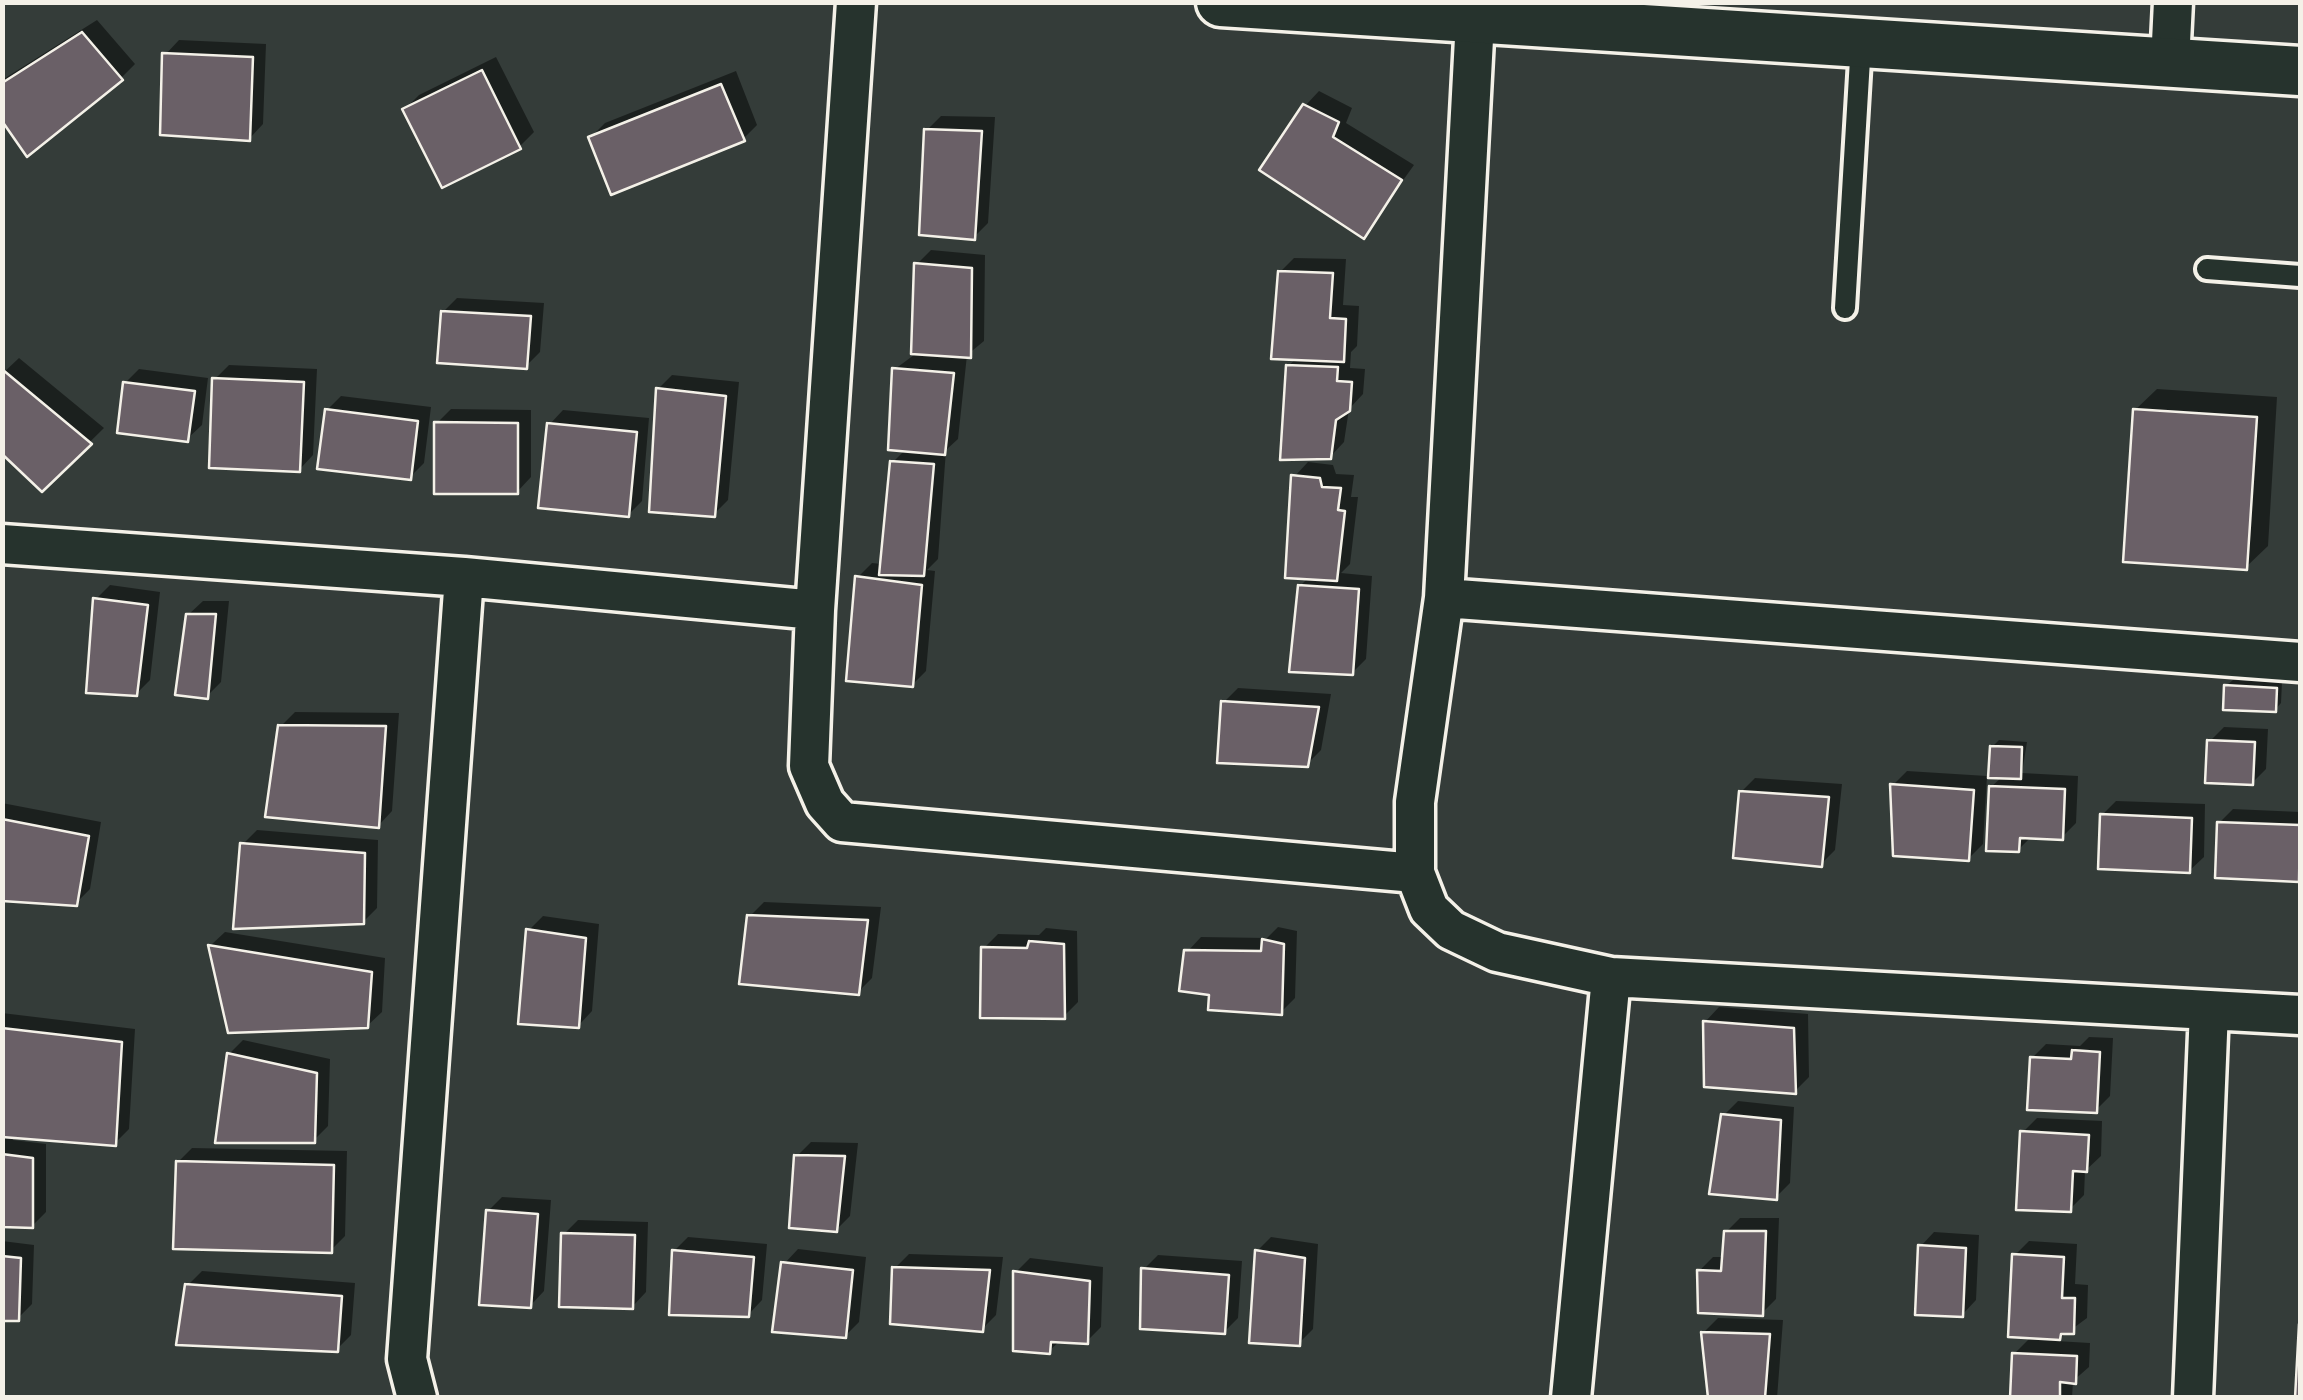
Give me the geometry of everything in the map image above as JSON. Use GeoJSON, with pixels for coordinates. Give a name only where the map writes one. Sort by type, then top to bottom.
{"type":"FeatureCollection","features":[{"type":"Feature","properties":{"kind":"street"},"geometry":{"type":"LineString","coordinates":[[856,2],[815,610],[809,766],[825,803],[842,822],[1415,873]]}},
{"type":"Feature","properties":{"kind":"street"},"geometry":{"type":"LineString","coordinates":[[1221,2],[2300,71]]}},
{"type":"Feature","properties":{"kind":"street"},"geometry":{"type":"LineString","coordinates":[[2170,62],[2173,2]]}},
{"type":"Feature","properties":{"kind":"street"},"geometry":{"type":"LineString","coordinates":[[1475,20],[1444,598],[1415,802],[1415,873],[1429,909],[1450,930],[1496,952],[1610,978],[2300,1014]]}},
{"type":"Feature","properties":{"kind":"street"},"geometry":{"type":"LineString","coordinates":[[2,544],[464,577],[815,610]]}},
{"type":"Feature","properties":{"kind":"street"},"geometry":{"type":"LineString","coordinates":[[417,1398],[407,1359],[464,577]]}},
{"type":"Feature","properties":{"kind":"street"},"geometry":{"type":"LineString","coordinates":[[1444,598],[2300,662]]}},
{"type":"Feature","properties":{"kind":"street"},"geometry":{"type":"LineString","coordinates":[[1571,1398],[1610,978]]}},
{"type":"Feature","properties":{"kind":"street"},"geometry":{"type":"LineString","coordinates":[[2192,1398],[2210,1010]]}},
{"type":"Feature","properties":{"kind":"lane"},"geometry":{"type":"LineString","coordinates":[[1845,308],[1861,43]]}},
{"type":"Feature","properties":{"kind":"lane"},"geometry":{"type":"LineString","coordinates":[[2206,269],[2300,276]]}},
{"type":"Feature","properties":{"kind":"building"},"geometry":{"type":"Polygon","coordinates":[[[82,32],[123,80],[27,157],[2,121],[2,83],[82,32]]]}},
{"type":"Feature","properties":{"kind":"building"},"geometry":{"type":"Polygon","coordinates":[[[162,53],[253,57],[250,141],[160,135],[162,53]]]}},
{"type":"Feature","properties":{"kind":"building"},"geometry":{"type":"Polygon","coordinates":[[[482,70],[521,149],[442,188],[402,109],[482,70]]]}},
{"type":"Feature","properties":{"kind":"building"},"geometry":{"type":"Polygon","coordinates":[[[721,84],[745,141],[611,195],[588,137],[721,84]]]}},
{"type":"Feature","properties":{"kind":"building"},"geometry":{"type":"Polygon","coordinates":[[[1303,104],[1339,122],[1333,137],[1402,180],[1364,239],[1259,170],[1303,104]]]}},
{"type":"Feature","properties":{"kind":"building"},"geometry":{"type":"Polygon","coordinates":[[[924,129],[982,131],[975,240],[919,235],[924,129]]]}},
{"type":"Feature","properties":{"kind":"building"},"geometry":{"type":"Polygon","coordinates":[[[914,263],[972,268],[971,358],[911,354],[914,263]]]}},
{"type":"Feature","properties":{"kind":"building"},"geometry":{"type":"Polygon","coordinates":[[[1278,271],[1333,273],[1330,318],[1346,319],[1344,362],[1271,359],[1278,271]]]}},
{"type":"Feature","properties":{"kind":"building"},"geometry":{"type":"Polygon","coordinates":[[[441,311],[531,316],[527,369],[437,363],[441,311]]]}},
{"type":"Feature","properties":{"kind":"building"},"geometry":{"type":"Polygon","coordinates":[[[1286,365],[1338,367],[1337,381],[1352,382],[1350,411],[1336,420],[1331,459],[1280,460],[1286,365]]]}},
{"type":"Feature","properties":{"kind":"building"},"geometry":{"type":"Polygon","coordinates":[[[892,368],[954,373],[945,455],[888,450],[892,368]]]}},
{"type":"Feature","properties":{"kind":"building"},"geometry":{"type":"Polygon","coordinates":[[[3,370],[92,444],[42,492],[2,454],[3,370]]]}},
{"type":"Feature","properties":{"kind":"building"},"geometry":{"type":"Polygon","coordinates":[[[212,378],[304,382],[300,472],[209,468],[212,378]]]}},
{"type":"Feature","properties":{"kind":"building"},"geometry":{"type":"Polygon","coordinates":[[[123,382],[195,391],[188,442],[117,433],[123,382]]]}},
{"type":"Feature","properties":{"kind":"building"},"geometry":{"type":"Polygon","coordinates":[[[656,388],[726,396],[715,517],[649,512],[656,388]]]}},
{"type":"Feature","properties":{"kind":"building"},"geometry":{"type":"Polygon","coordinates":[[[325,409],[418,421],[411,480],[317,469],[325,409]]]}},
{"type":"Feature","properties":{"kind":"building"},"geometry":{"type":"Polygon","coordinates":[[[2133,409],[2257,417],[2247,570],[2123,562],[2133,409]]]}},
{"type":"Feature","properties":{"kind":"building"},"geometry":{"type":"Polygon","coordinates":[[[434,422],[518,423],[518,494],[434,494],[434,422]]]}},
{"type":"Feature","properties":{"kind":"building"},"geometry":{"type":"Polygon","coordinates":[[[547,423],[637,432],[629,517],[538,508],[547,423]]]}},
{"type":"Feature","properties":{"kind":"building"},"geometry":{"type":"Polygon","coordinates":[[[890,461],[934,464],[924,576],[879,575],[890,461]]]}},
{"type":"Feature","properties":{"kind":"building"},"geometry":{"type":"Polygon","coordinates":[[[1291,475],[1320,478],[1322,487],[1341,488],[1338,510],[1345,511],[1337,581],[1285,578],[1291,475]]]}},
{"type":"Feature","properties":{"kind":"building"},"geometry":{"type":"Polygon","coordinates":[[[855,576],[922,585],[913,687],[846,681],[855,576]]]}},
{"type":"Feature","properties":{"kind":"building"},"geometry":{"type":"Polygon","coordinates":[[[1298,585],[1359,589],[1353,675],[1289,672],[1298,585]]]}},
{"type":"Feature","properties":{"kind":"building"},"geometry":{"type":"Polygon","coordinates":[[[93,598],[148,605],[137,696],[86,693],[93,598]]]}},
{"type":"Feature","properties":{"kind":"building"},"geometry":{"type":"Polygon","coordinates":[[[186,614],[216,614],[208,699],[175,695],[186,614]]]}},
{"type":"Feature","properties":{"kind":"building"},"geometry":{"type":"Polygon","coordinates":[[[2224,685],[2277,688],[2276,712],[2223,710],[2224,685]]]}},
{"type":"Feature","properties":{"kind":"building"},"geometry":{"type":"Polygon","coordinates":[[[1221,701],[1319,707],[1308,767],[1217,763],[1221,701]]]}},
{"type":"Feature","properties":{"kind":"building"},"geometry":{"type":"Polygon","coordinates":[[[278,725],[386,726],[379,828],[265,817],[278,725]]]}},
{"type":"Feature","properties":{"kind":"building"},"geometry":{"type":"Polygon","coordinates":[[[2207,740],[2255,742],[2253,785],[2205,783],[2207,740]]]}},
{"type":"Feature","properties":{"kind":"building"},"geometry":{"type":"Polygon","coordinates":[[[1990,746],[2022,747],[2021,779],[1988,778],[1990,746]]]}},
{"type":"Feature","properties":{"kind":"building"},"geometry":{"type":"Polygon","coordinates":[[[1890,784],[1974,790],[1969,861],[1893,856],[1890,784]]]}},
{"type":"Feature","properties":{"kind":"building"},"geometry":{"type":"Polygon","coordinates":[[[1989,786],[2065,789],[2063,840],[2020,838],[2019,852],[1986,851],[1989,786]]]}},
{"type":"Feature","properties":{"kind":"building"},"geometry":{"type":"Polygon","coordinates":[[[1739,791],[1829,797],[1822,867],[1733,858],[1739,791]]]}},
{"type":"Feature","properties":{"kind":"building"},"geometry":{"type":"Polygon","coordinates":[[[2100,814],[2192,818],[2190,873],[2098,869],[2100,814]]]}},
{"type":"Feature","properties":{"kind":"building"},"geometry":{"type":"Polygon","coordinates":[[[2,819],[89,836],[77,906],[2,901],[2,819]]]}},
{"type":"Feature","properties":{"kind":"building"},"geometry":{"type":"Polygon","coordinates":[[[2217,822],[2300,825],[2299,882],[2215,878],[2217,822]]]}},
{"type":"Feature","properties":{"kind":"building"},"geometry":{"type":"Polygon","coordinates":[[[240,843],[365,853],[364,924],[233,929],[240,843]]]}},
{"type":"Feature","properties":{"kind":"building"},"geometry":{"type":"Polygon","coordinates":[[[747,915],[868,920],[859,995],[739,984],[747,915]]]}},
{"type":"Feature","properties":{"kind":"building"},"geometry":{"type":"Polygon","coordinates":[[[526,929],[586,938],[579,1028],[518,1024],[526,929]]]}},
{"type":"Feature","properties":{"kind":"building"},"geometry":{"type":"Polygon","coordinates":[[[1262,939],[1284,944],[1282,1015],[1208,1010],[1209,995],[1179,991],[1184,950],[1261,951],[1262,939]]]}},
{"type":"Feature","properties":{"kind":"building"},"geometry":{"type":"Polygon","coordinates":[[[1029,941],[1064,944],[1065,1019],[980,1018],[981,947],[1027,948],[1029,941]]]}},
{"type":"Feature","properties":{"kind":"building"},"geometry":{"type":"Polygon","coordinates":[[[208,945],[372,972],[368,1028],[228,1033],[208,945]]]}},
{"type":"Feature","properties":{"kind":"building"},"geometry":{"type":"Polygon","coordinates":[[[1703,1021],[1794,1028],[1796,1094],[1704,1087],[1703,1021]]]}},
{"type":"Feature","properties":{"kind":"building"},"geometry":{"type":"Polygon","coordinates":[[[2,1028],[122,1042],[116,1146],[2,1137],[2,1028]]]}},
{"type":"Feature","properties":{"kind":"building"},"geometry":{"type":"Polygon","coordinates":[[[2072,1050],[2100,1052],[2097,1113],[2027,1110],[2030,1057],[2071,1059],[2072,1050]]]}},
{"type":"Feature","properties":{"kind":"building"},"geometry":{"type":"Polygon","coordinates":[[[227,1053],[317,1073],[315,1143],[215,1143],[227,1053]]]}},
{"type":"Feature","properties":{"kind":"building"},"geometry":{"type":"Polygon","coordinates":[[[1721,1114],[1781,1120],[1777,1200],[1709,1194],[1721,1114]]]}},
{"type":"Feature","properties":{"kind":"building"},"geometry":{"type":"Polygon","coordinates":[[[2020,1131],[2089,1135],[2087,1172],[2073,1171],[2071,1212],[2016,1210],[2020,1131]]]}},
{"type":"Feature","properties":{"kind":"building"},"geometry":{"type":"Polygon","coordinates":[[[2,1154],[33,1158],[33,1228],[2,1227],[2,1154]]]}},
{"type":"Feature","properties":{"kind":"building"},"geometry":{"type":"Polygon","coordinates":[[[794,1155],[845,1156],[837,1232],[789,1228],[794,1155]]]}},
{"type":"Feature","properties":{"kind":"building"},"geometry":{"type":"Polygon","coordinates":[[[176,1161],[334,1165],[332,1253],[173,1249],[176,1161]]]}},
{"type":"Feature","properties":{"kind":"building"},"geometry":{"type":"Polygon","coordinates":[[[486,1210],[538,1214],[531,1308],[479,1305],[486,1210]]]}},
{"type":"Feature","properties":{"kind":"building"},"geometry":{"type":"Polygon","coordinates":[[[1724,1231],[1766,1231],[1763,1316],[1698,1313],[1697,1270],[1721,1271],[1724,1231]]]}},
{"type":"Feature","properties":{"kind":"building"},"geometry":{"type":"Polygon","coordinates":[[[561,1233],[635,1235],[633,1309],[559,1307],[561,1233]]]}},
{"type":"Feature","properties":{"kind":"building"},"geometry":{"type":"Polygon","coordinates":[[[1918,1245],[1966,1248],[1963,1317],[1915,1315],[1918,1245]]]}},
{"type":"Feature","properties":{"kind":"building"},"geometry":{"type":"Polygon","coordinates":[[[672,1250],[754,1257],[749,1317],[669,1315],[672,1250]]]}},
{"type":"Feature","properties":{"kind":"building"},"geometry":{"type":"Polygon","coordinates":[[[1255,1250],[1305,1258],[1300,1346],[1249,1343],[1255,1250]]]}},
{"type":"Feature","properties":{"kind":"building"},"geometry":{"type":"Polygon","coordinates":[[[2012,1254],[2064,1257],[2062,1298],[2075,1298],[2074,1334],[2061,1334],[2060,1340],[2008,1337],[2012,1254]]]}},
{"type":"Feature","properties":{"kind":"building"},"geometry":{"type":"Polygon","coordinates":[[[2,1256],[21,1258],[19,1321],[2,1321],[2,1256]]]}},
{"type":"Feature","properties":{"kind":"building"},"geometry":{"type":"Polygon","coordinates":[[[781,1262],[853,1270],[846,1338],[772,1332],[781,1262]]]}},
{"type":"Feature","properties":{"kind":"building"},"geometry":{"type":"Polygon","coordinates":[[[892,1267],[990,1270],[983,1332],[890,1324],[892,1267]]]}},
{"type":"Feature","properties":{"kind":"building"},"geometry":{"type":"Polygon","coordinates":[[[1141,1268],[1229,1275],[1225,1334],[1140,1329],[1141,1268]]]}},
{"type":"Feature","properties":{"kind":"building"},"geometry":{"type":"Polygon","coordinates":[[[1013,1271],[1090,1281],[1088,1344],[1051,1342],[1050,1354],[1013,1351],[1013,1271]]]}},
{"type":"Feature","properties":{"kind":"building"},"geometry":{"type":"Polygon","coordinates":[[[185,1284],[342,1296],[338,1352],[176,1345],[185,1284]]]}},
{"type":"Feature","properties":{"kind":"building"},"geometry":{"type":"Polygon","coordinates":[[[2299,1324],[2300,1398],[2295,1398],[2299,1324]]]}},
{"type":"Feature","properties":{"kind":"building"},"geometry":{"type":"Polygon","coordinates":[[[1701,1332],[1770,1334],[1765,1398],[1708,1398],[1701,1332]]]}},
{"type":"Feature","properties":{"kind":"building"},"geometry":{"type":"Polygon","coordinates":[[[2012,1353],[2077,1356],[2076,1384],[2060,1382],[2060,1398],[2010,1398],[2012,1353]]]}}]}
